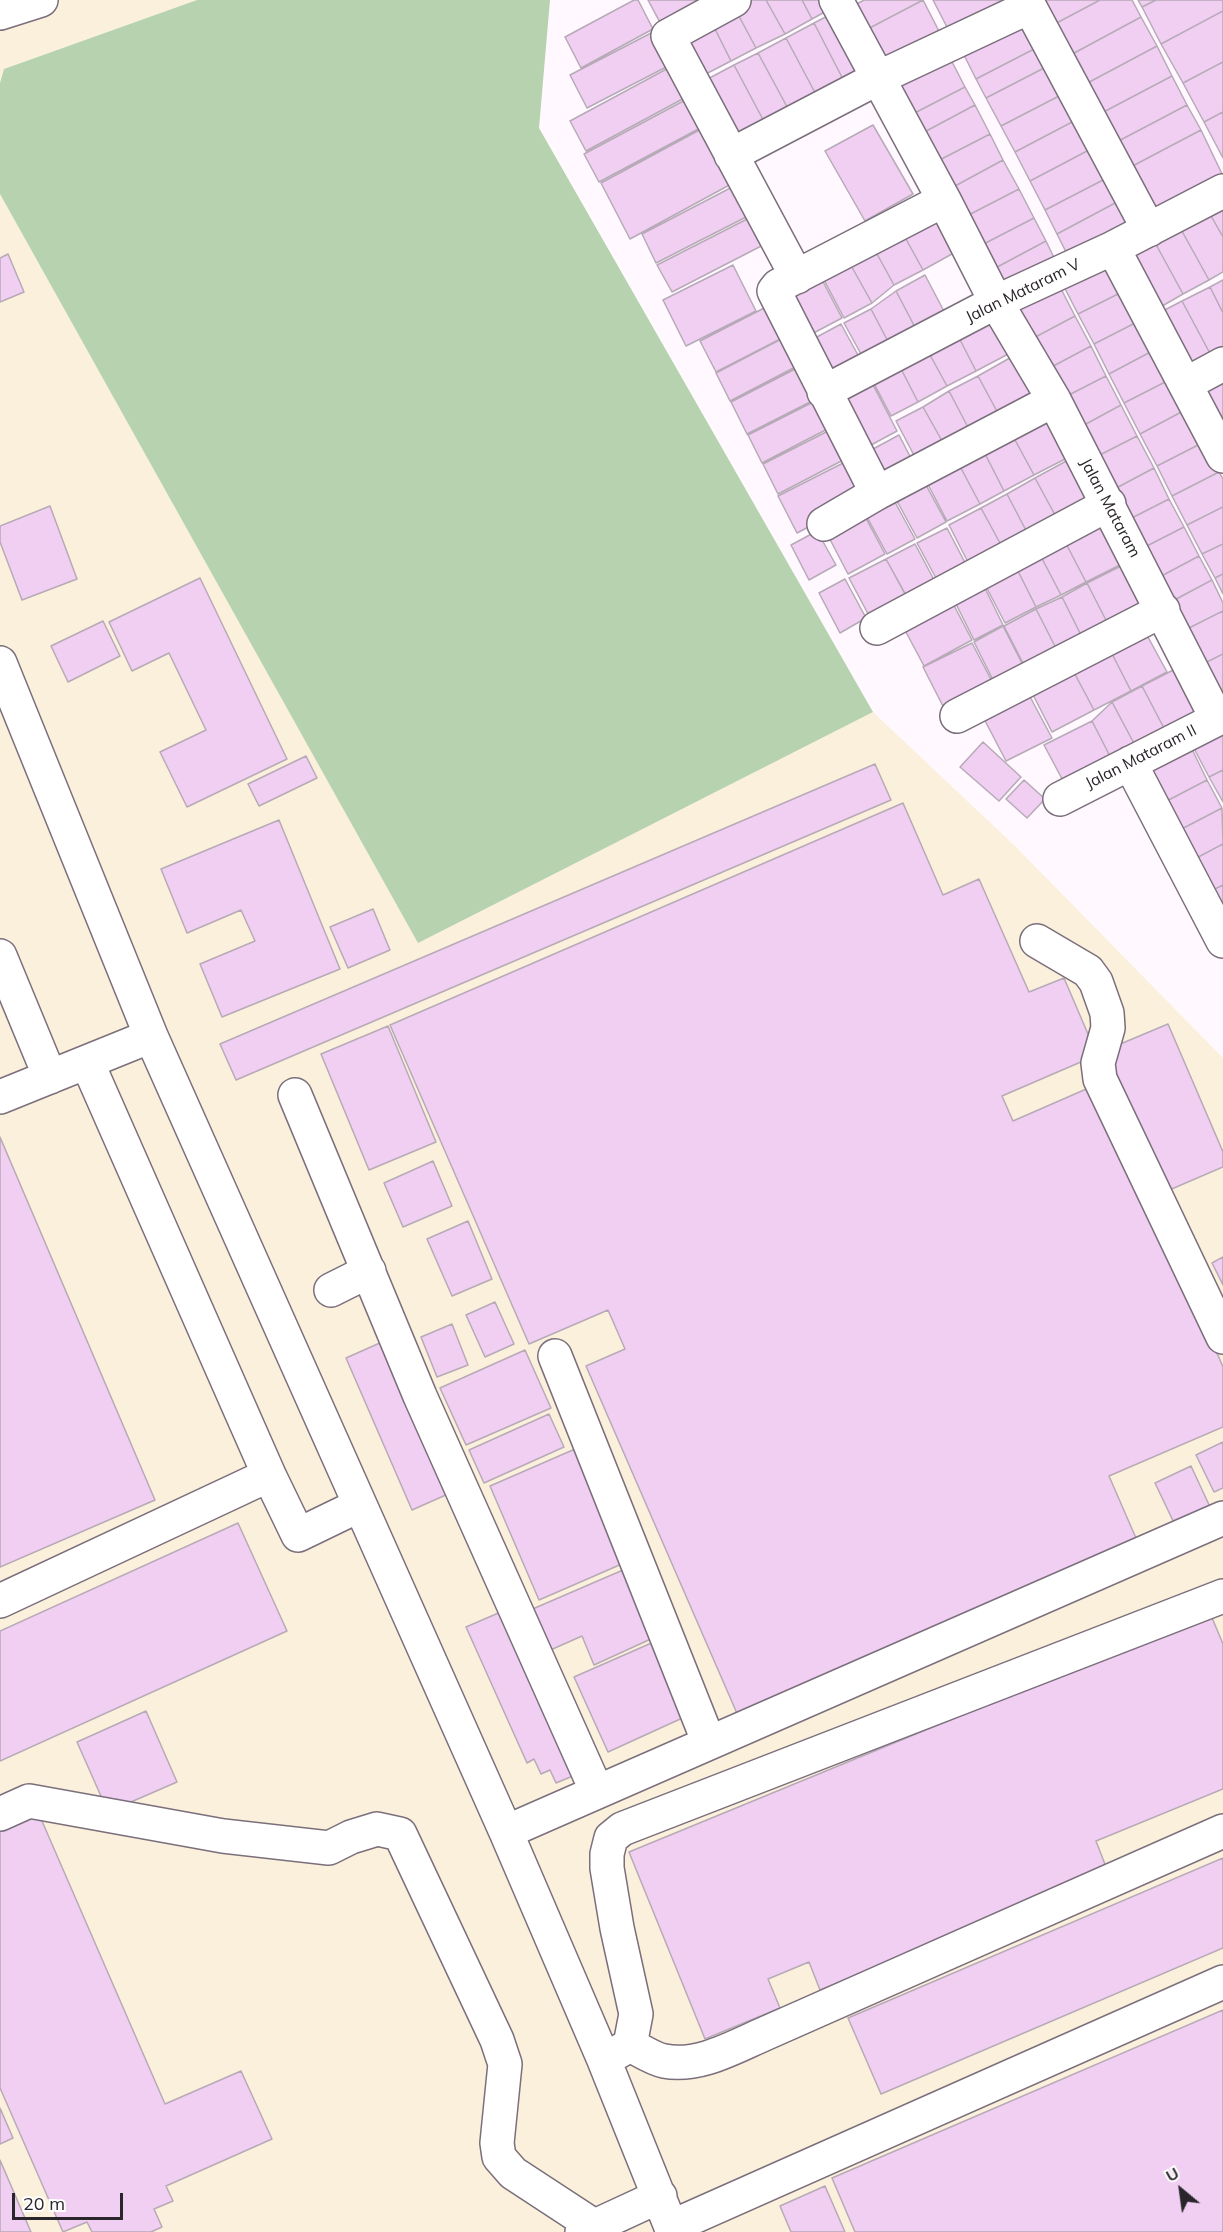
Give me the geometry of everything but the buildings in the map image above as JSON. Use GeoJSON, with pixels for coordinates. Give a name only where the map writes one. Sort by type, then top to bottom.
{"type":"FeatureCollection","features":[{"type":"Feature","properties":{"kind":"street"},"geometry":{"type":"LineString","coordinates":[[0,13],[41,0]]}},
{"type":"Feature","properties":{"kind":"street"},"geometry":{"type":"LineString","coordinates":[[734,0],[668,36],[797,277]]}},
{"type":"Feature","properties":{"kind":"street","name":"Jalan Mataram"},"geometry":{"type":"LineString","coordinates":[[836,0],[944,200],[996,302],[1054,400],[1220,717]]}},
{"type":"Feature","properties":{"kind":"street"},"geometry":{"type":"LineString","coordinates":[[731,156],[878,78],[1027,4],[1149,230]]}},
{"type":"Feature","properties":{"kind":"street","name":"Jalan Mataram V"},"geometry":{"type":"LineString","coordinates":[[824,392],[996,302],[1113,248],[1223,191]]}},
{"type":"Feature","properties":{"kind":"street"},"geometry":{"type":"LineString","coordinates":[[877,493],[774,291],[778,286],[944,200]]}},
{"type":"Feature","properties":{"kind":"street"},"geometry":{"type":"LineString","coordinates":[[1113,248],[1223,456]]}},
{"type":"Feature","properties":{"kind":"street"},"geometry":{"type":"LineString","coordinates":[[1186,384],[1223,364]]}},
{"type":"Feature","properties":{"kind":"street"},"geometry":{"type":"LineString","coordinates":[[824,524],[877,493],[1054,400]]}},
{"type":"Feature","properties":{"kind":"street"},"geometry":{"type":"LineString","coordinates":[[877,628],[1109,504]]}},
{"type":"Feature","properties":{"kind":"street"},"geometry":{"type":"LineString","coordinates":[[957,716],[1163,610]]}},
{"type":"Feature","properties":{"kind":"street"},"geometry":{"type":"LineString","coordinates":[[0,663],[151,1036],[506,1832],[617,2052],[672,2229],[1223,1982]]}},
{"type":"Feature","properties":{"kind":"street","name":"Jalan Mataram II"},"geometry":{"type":"LineString","coordinates":[[1060,799],[1220,717]]}},
{"type":"Feature","properties":{"kind":"street"},"geometry":{"type":"LineString","coordinates":[[1130,763],[1223,940]]}},
{"type":"Feature","properties":{"kind":"street"},"geometry":{"type":"LineString","coordinates":[[1037,941],[1088,971],[1096,982],[1107,1013],[1108,1028],[1098,1063],[1100,1079],[1223,1336]]}},
{"type":"Feature","properties":{"kind":"street"},"geometry":{"type":"LineString","coordinates":[[0,956],[50,1077]]}},
{"type":"Feature","properties":{"kind":"street"},"geometry":{"type":"LineString","coordinates":[[0,1097],[151,1036]]}},
{"type":"Feature","properties":{"kind":"street"},"geometry":{"type":"LineString","coordinates":[[87,1062],[269,1475],[298,1535],[360,1505]]}},
{"type":"Feature","properties":{"kind":"street"},"geometry":{"type":"LineString","coordinates":[[295,1095],[420,1396],[597,1792]]}},
{"type":"Feature","properties":{"kind":"street"},"geometry":{"type":"LineString","coordinates":[[331,1290],[369,1271]]}},
{"type":"Feature","properties":{"kind":"street"},"geometry":{"type":"LineString","coordinates":[[555,1356],[709,1743]]}},
{"type":"Feature","properties":{"kind":"street"},"geometry":{"type":"LineString","coordinates":[[0,1601],[269,1475]]}},
{"type":"Feature","properties":{"kind":"street"},"geometry":{"type":"LineString","coordinates":[[506,1832],[1223,1518]]}},
{"type":"Feature","properties":{"kind":"street"},"geometry":{"type":"LineString","coordinates":[[617,2052],[636,2014],[617,1928],[607,1868],[607,1854],[611,1838],[622,1829],[1223,1596]]}},
{"type":"Feature","properties":{"kind":"street"},"geometry":{"type":"LineString","coordinates":[[0,1814],[29,1801],[223,1836],[329,1848],[351,1837],[377,1829],[400,1834],[497,2040],[505,2064],[498,2134],[499,2157],[513,2173],[588,2229],[660,2196]]}},
{"type":"Feature","properties":{"kind":"street"},"geometry":{"type":"LineString","coordinates":[[617,2052],[683,2063],[706,2058],[786,2025],[1223,1831]]}},
{"type":"Feature","properties":{"kind":"shaded area"},"geometry":{"type":"Polygon","coordinates":[[[0,0],[197,0],[4,69],[0,83],[0,0]]]}},
{"type":"Feature","properties":{"kind":"shaded area"},"geometry":{"type":"Polygon","coordinates":[[[0,194],[418,942],[873,712],[1016,847],[1223,1058],[1223,2232],[0,2232],[0,194]]]}},
{"type":"Feature","properties":{"kind":"green space"},"geometry":{"type":"Polygon","coordinates":[[[197,0],[550,0],[539,128],[873,712],[418,943],[0,194],[0,83],[4,69],[197,0]]]}}]}
